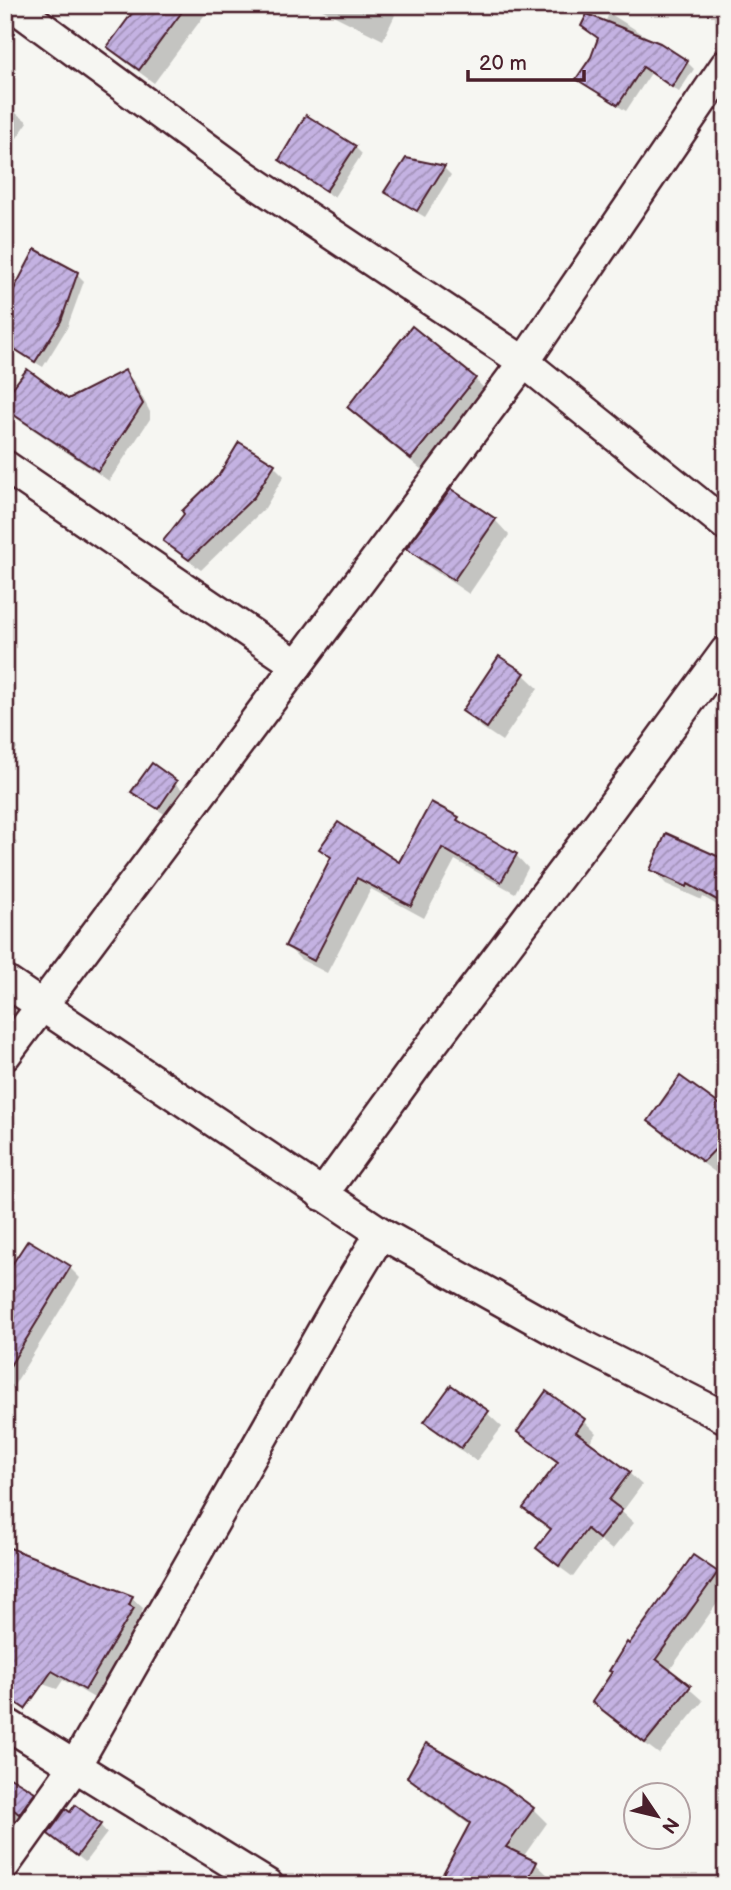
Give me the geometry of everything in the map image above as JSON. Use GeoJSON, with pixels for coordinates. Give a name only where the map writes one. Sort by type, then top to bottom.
{"type":"FeatureCollection","features":[{"type":"Feature","properties":{"kind":"street"},"geometry":{"type":"LineString","coordinates":[[12,5],[245,176],[524,362],[726,525]]}},
{"type":"Feature","properties":{"kind":"street"},"geometry":{"type":"LineString","coordinates":[[5,1055],[524,362],[726,65]]}},
{"type":"Feature","properties":{"kind":"street"},"geometry":{"type":"LineString","coordinates":[[5,466],[297,665]]}},
{"type":"Feature","properties":{"kind":"street"},"geometry":{"type":"LineString","coordinates":[[322,1195],[422,1056],[726,651]]}},
{"type":"Feature","properties":{"kind":"street"},"geometry":{"type":"LineString","coordinates":[[5,981],[380,1233],[574,1341],[726,1418]]}},
{"type":"Feature","properties":{"kind":"street"},"geometry":{"type":"LineString","coordinates":[[5,1864],[75,1766],[380,1233]]}},
{"type":"Feature","properties":{"kind":"street"},"geometry":{"type":"LineString","coordinates":[[5,1723],[268,1885]]}},
{"type":"Feature","properties":{"kind":"building"},"geometry":{"type":"Polygon","coordinates":[[[138,5],[187,5],[139,70],[107,47],[138,5]]]}},
{"type":"Feature","properties":{"kind":"building"},"geometry":{"type":"Polygon","coordinates":[[[587,14],[660,43],[688,61],[672,87],[643,67],[618,105],[576,79],[591,57],[598,38],[581,26],[587,14]]]}},
{"type":"Feature","properties":{"kind":"building"},"geometry":{"type":"Polygon","coordinates":[[[306,115],[356,146],[326,191],[279,160],[306,115]]]}},
{"type":"Feature","properties":{"kind":"building"},"geometry":{"type":"Polygon","coordinates":[[[406,158],[445,166],[417,211],[384,192],[406,158]]]}},
{"type":"Feature","properties":{"kind":"building"},"geometry":{"type":"Polygon","coordinates":[[[35,249],[78,272],[61,321],[35,362],[5,343],[5,306],[35,249]]]}},
{"type":"Feature","properties":{"kind":"building"},"geometry":{"type":"Polygon","coordinates":[[[412,326],[476,378],[411,459],[347,407],[412,326]]]}},
{"type":"Feature","properties":{"kind":"building"},"geometry":{"type":"Polygon","coordinates":[[[27,369],[68,399],[125,370],[143,404],[98,471],[5,409],[5,398],[27,369]]]}},
{"type":"Feature","properties":{"kind":"building"},"geometry":{"type":"Polygon","coordinates":[[[239,442],[275,464],[254,497],[189,560],[163,541],[184,514],[182,511],[219,475],[239,442]]]}},
{"type":"Feature","properties":{"kind":"building"},"geometry":{"type":"Polygon","coordinates":[[[451,489],[496,519],[454,580],[406,549],[451,489]]]}},
{"type":"Feature","properties":{"kind":"building"},"geometry":{"type":"Polygon","coordinates":[[[499,656],[525,673],[487,728],[462,711],[499,656]]]}},
{"type":"Feature","properties":{"kind":"building"},"geometry":{"type":"Polygon","coordinates":[[[152,763],[177,781],[158,809],[131,792],[152,763]]]}},
{"type":"Feature","properties":{"kind":"building"},"geometry":{"type":"Polygon","coordinates":[[[431,802],[517,854],[501,882],[442,848],[411,906],[357,878],[314,961],[285,946],[331,857],[319,849],[338,822],[399,862],[431,802]]]}},
{"type":"Feature","properties":{"kind":"building"},"geometry":{"type":"Polygon","coordinates":[[[666,833],[726,860],[726,905],[688,884],[687,887],[650,870],[666,833]]]}},
{"type":"Feature","properties":{"kind":"building"},"geometry":{"type":"Polygon","coordinates":[[[680,1076],[726,1109],[726,1138],[703,1162],[648,1121],[680,1076]]]}},
{"type":"Feature","properties":{"kind":"building"},"geometry":{"type":"Polygon","coordinates":[[[28,1240],[71,1266],[5,1374],[5,1275],[28,1240]]]}},
{"type":"Feature","properties":{"kind":"building"},"geometry":{"type":"Polygon","coordinates":[[[451,1385],[489,1411],[461,1448],[424,1422],[451,1385]]]}},
{"type":"Feature","properties":{"kind":"building"},"geometry":{"type":"Polygon","coordinates":[[[546,1391],[585,1419],[576,1432],[630,1472],[609,1500],[622,1510],[599,1539],[587,1529],[559,1566],[536,1548],[551,1529],[523,1508],[558,1462],[517,1432],[546,1391]]]}},
{"type":"Feature","properties":{"kind":"building"},"geometry":{"type":"Polygon","coordinates":[[[5,1546],[133,1596],[129,1605],[134,1608],[85,1690],[52,1671],[25,1709],[5,1695],[5,1546]]]}},
{"type":"Feature","properties":{"kind":"building"},"geometry":{"type":"Polygon","coordinates":[[[693,1555],[718,1572],[656,1659],[691,1686],[645,1743],[592,1702],[612,1672],[609,1671],[627,1642],[629,1644],[693,1555]]]}},
{"type":"Feature","properties":{"kind":"building"},"geometry":{"type":"Polygon","coordinates":[[[426,1743],[504,1786],[534,1808],[506,1847],[537,1862],[525,1885],[437,1885],[470,1823],[407,1777],[426,1743]]]}},
{"type":"Feature","properties":{"kind":"building"},"geometry":{"type":"Polygon","coordinates":[[[5,1774],[35,1792],[19,1814],[5,1803],[5,1774]]]}},
{"type":"Feature","properties":{"kind":"building"},"geometry":{"type":"Polygon","coordinates":[[[75,1805],[101,1824],[77,1856],[48,1834],[66,1809],[70,1812],[75,1805]]]}}]}
